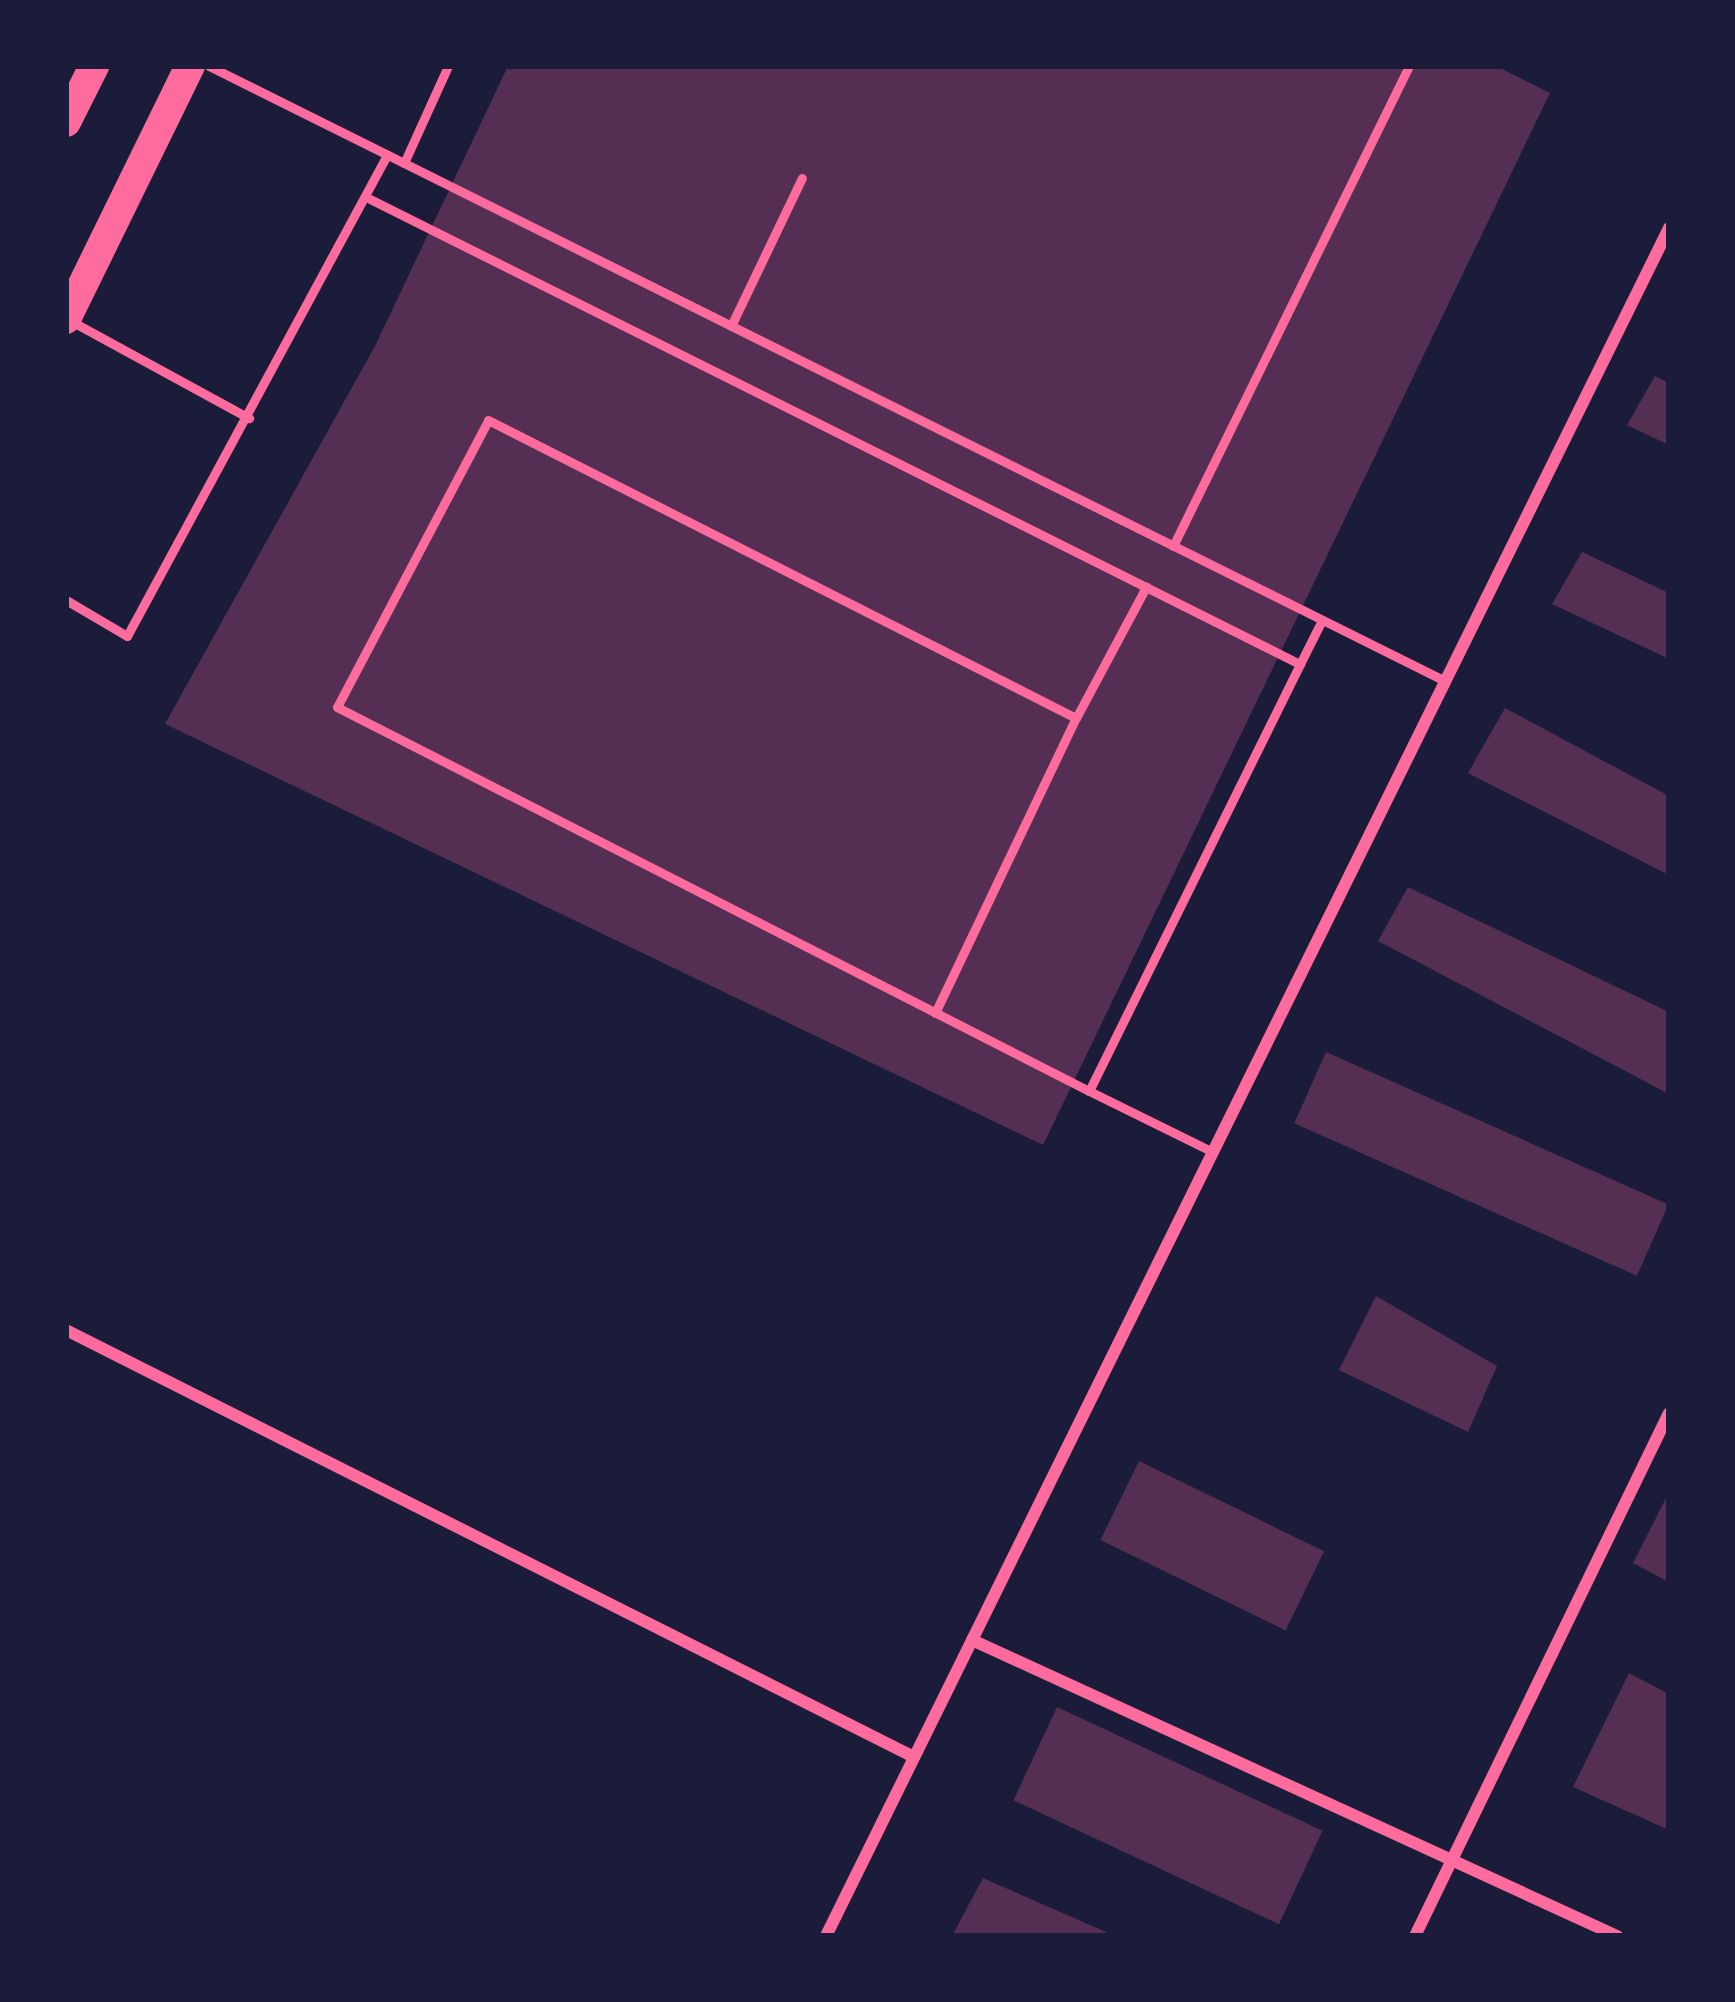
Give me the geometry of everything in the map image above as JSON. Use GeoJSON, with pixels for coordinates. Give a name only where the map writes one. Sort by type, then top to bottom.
{"type":"FeatureCollection","features":[{"type":"Feature","properties":{"kind":"main road"},"geometry":{"type":"LineString","coordinates":[[66,122],[94,66]]}},
{"type":"Feature","properties":{"kind":"main road"},"geometry":{"type":"LineString","coordinates":[[66,319],[190,66]]}},
{"type":"Feature","properties":{"kind":"street"},"geometry":{"type":"LineString","coordinates":[[826,1936],[1669,228]]}},
{"type":"Feature","properties":{"kind":"street"},"geometry":{"type":"LineString","coordinates":[[66,1330],[914,1757]]}},
{"type":"Feature","properties":{"kind":"street"},"geometry":{"type":"LineString","coordinates":[[1415,1936],[1669,1413]]}},
{"type":"Feature","properties":{"kind":"street"},"geometry":{"type":"LineString","coordinates":[[972,1640],[1617,1936]]}},
{"type":"Feature","properties":{"kind":"lane"},"geometry":{"type":"LineString","coordinates":[[209,66],[1445,681]]}},
{"type":"Feature","properties":{"kind":"lane"},"geometry":{"type":"LineString","coordinates":[[404,163],[448,66]]}},
{"type":"Feature","properties":{"kind":"lane"},"geometry":{"type":"LineString","coordinates":[[1173,546],[1409,66]]}},
{"type":"Feature","properties":{"kind":"lane"},"geometry":{"type":"LineString","coordinates":[[66,600],[128,636],[370,200],[387,154]]}},
{"type":"Feature","properties":{"kind":"lane"},"geometry":{"type":"LineString","coordinates":[[731,326],[802,178]]}},
{"type":"Feature","properties":{"kind":"lane"},"geometry":{"type":"LineString","coordinates":[[370,200],[1300,664]]}},
{"type":"Feature","properties":{"kind":"lane"},"geometry":{"type":"LineString","coordinates":[[66,319],[249,418]]}},
{"type":"Feature","properties":{"kind":"lane"},"geometry":{"type":"LineString","coordinates":[[1076,718],[488,420],[337,707],[1213,1152]]}},
{"type":"Feature","properties":{"kind":"lane"},"geometry":{"type":"LineString","coordinates":[[935,1013],[1076,718],[1146,587]]}},
{"type":"Feature","properties":{"kind":"lane"},"geometry":{"type":"LineString","coordinates":[[1089,1091],[1322,620]]}},
{"type":"Feature","properties":{"kind":"building"},"geometry":{"type":"Polygon","coordinates":[[[508,66],[1496,66],[1550,93],[1043,1145],[165,724],[375,346],[508,66]]]}},
{"type":"Feature","properties":{"kind":"building"},"geometry":{"type":"Polygon","coordinates":[[[1655,376],[1669,383],[1669,445],[1627,425],[1655,376]]]}},
{"type":"Feature","properties":{"kind":"building"},"geometry":{"type":"Polygon","coordinates":[[[1582,552],[1669,593],[1669,659],[1552,604],[1582,552]]]}},
{"type":"Feature","properties":{"kind":"building"},"geometry":{"type":"Polygon","coordinates":[[[1505,708],[1669,796],[1669,875],[1468,773],[1505,708]]]}},
{"type":"Feature","properties":{"kind":"building"},"geometry":{"type":"Polygon","coordinates":[[[1408,887],[1669,1012],[1669,1094],[1378,941],[1408,887]]]}},
{"type":"Feature","properties":{"kind":"building"},"geometry":{"type":"Polygon","coordinates":[[[1326,1052],[1669,1205],[1637,1276],[1294,1123],[1326,1052]]]}},
{"type":"Feature","properties":{"kind":"building"},"geometry":{"type":"Polygon","coordinates":[[[1376,1296],[1497,1366],[1468,1432],[1339,1370],[1376,1296]]]}},
{"type":"Feature","properties":{"kind":"building"},"geometry":{"type":"Polygon","coordinates":[[[1139,1461],[1324,1551],[1286,1630],[1100,1540],[1139,1461]]]}},
{"type":"Feature","properties":{"kind":"building"},"geometry":{"type":"Polygon","coordinates":[[[1669,1492],[1669,1582],[1633,1563],[1669,1492]]]}},
{"type":"Feature","properties":{"kind":"building"},"geometry":{"type":"Polygon","coordinates":[[[1629,1673],[1669,1694],[1669,1830],[1573,1787],[1629,1673]]]}},
{"type":"Feature","properties":{"kind":"building"},"geometry":{"type":"Polygon","coordinates":[[[1057,1707],[1323,1831],[1279,1924],[1013,1800],[1057,1707]]]}},
{"type":"Feature","properties":{"kind":"building"},"geometry":{"type":"Polygon","coordinates":[[[983,1878],[1115,1936],[952,1936],[983,1878]]]}}]}
